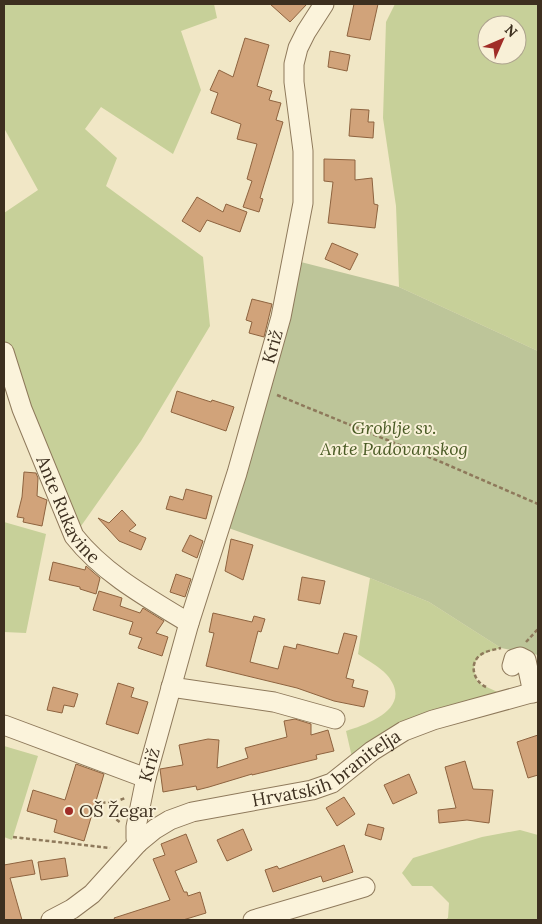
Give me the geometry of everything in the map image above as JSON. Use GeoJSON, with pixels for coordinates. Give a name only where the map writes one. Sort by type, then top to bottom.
{"type":"FeatureCollection","features":[{"type":"Feature","properties":{"kind":"street","name":"Križ"},"geometry":{"type":"LineString","coordinates":[[138,843],[136,827],[146,778],[189,623],[237,473],[281,317],[303,203],[303,151],[294,82],[294,64],[298,48],[306,32],[324,4]]}},
{"type":"Feature","properties":{"kind":"street","name":"Ante Rukavine"},"geometry":{"type":"LineString","coordinates":[[4,352],[22,409],[74,536],[86,551],[105,568],[138,592],[189,623]]}},
{"type":"Feature","properties":{"kind":"street"},"geometry":{"type":"LineString","coordinates":[[512,666],[514,659],[520,657],[526,660],[536,692]]}},
{"type":"Feature","properties":{"kind":"street"},"geometry":{"type":"LineString","coordinates":[[171,687],[274,702],[335,718]]}},
{"type":"Feature","properties":{"kind":"street","name":"Hrvatskih branitelja"},"geometry":{"type":"LineString","coordinates":[[51,920],[72,909],[92,894],[118,854],[138,843],[170,820],[192,812],[312,790],[332,783],[372,751],[404,731],[433,720],[536,692]]}},
{"type":"Feature","properties":{"kind":"street"},"geometry":{"type":"LineString","coordinates":[[4,725],[146,778]]}},
{"type":"Feature","properties":{"kind":"street"},"geometry":{"type":"LineString","coordinates":[[253,920],[365,887]]}},
{"type":"Feature","properties":{"kind":"path"},"geometry":{"type":"LineString","coordinates":[[262,389],[538,504]]}},
{"type":"Feature","properties":{"kind":"path"},"geometry":{"type":"LineString","coordinates":[[490,688],[478,683],[475,676],[475,662],[478,656],[484,652],[501,648]]}},
{"type":"Feature","properties":{"kind":"path"},"geometry":{"type":"LineString","coordinates":[[95,803],[116,802],[126,798]]}},
{"type":"Feature","properties":{"kind":"path"},"geometry":{"type":"LineString","coordinates":[[13,837],[104,848],[118,854]]}},
{"type":"Feature","properties":{"kind":"green space"},"geometry":{"type":"Polygon","coordinates":[[[4,4],[214,4],[217,18],[181,31],[201,90],[173,154],[101,107],[85,129],[117,158],[106,186],[203,257],[210,326],[141,441],[74,536],[4,352],[4,213],[38,190],[4,128],[4,4]]]}},
{"type":"Feature","properties":{"kind":"green space"},"geometry":{"type":"Polygon","coordinates":[[[395,4],[538,4],[538,351],[399,287],[396,206],[383,118],[386,22],[395,4]]]}},
{"type":"Feature","properties":{"kind":"green space","name":"Groblje sv. Ante Padovanskog"},"geometry":{"type":"Polygon","coordinates":[[[293,260],[399,287],[538,351],[538,655],[501,648],[429,602],[370,578],[220,525],[293,260]]]}},
{"type":"Feature","properties":{"kind":"green space"},"geometry":{"type":"Polygon","coordinates":[[[4,522],[46,534],[26,633],[4,632],[4,522]]]}},
{"type":"Feature","properties":{"kind":"green space"},"geometry":{"type":"Polygon","coordinates":[[[370,578],[429,602],[501,648],[487,652],[478,658],[474,668],[475,675],[478,683],[513,699],[433,720],[354,766],[346,731],[377,719],[392,705],[395,696],[394,686],[387,675],[358,654],[370,578]]]}},
{"type":"Feature","properties":{"kind":"green space"},"geometry":{"type":"Polygon","coordinates":[[[4,746],[38,756],[12,840],[4,837],[4,746]]]}},
{"type":"Feature","properties":{"kind":"green space"},"geometry":{"type":"Polygon","coordinates":[[[520,830],[538,835],[538,920],[445,920],[448,918],[449,903],[432,886],[412,886],[402,873],[413,858],[482,837],[520,830]]]}},
{"type":"Feature","properties":{"kind":"building"},"geometry":{"type":"Polygon","coordinates":[[[270,4],[307,4],[290,22],[270,4]]]}},
{"type":"Feature","properties":{"kind":"building"},"geometry":{"type":"Polygon","coordinates":[[[354,4],[378,4],[370,40],[347,36],[354,4]]]}},
{"type":"Feature","properties":{"kind":"building"},"geometry":{"type":"Polygon","coordinates":[[[245,38],[269,45],[257,86],[272,91],[269,100],[281,103],[276,120],[283,122],[260,198],[263,199],[259,212],[243,207],[252,181],[247,179],[257,144],[237,139],[241,124],[211,113],[218,93],[210,90],[219,70],[233,77],[245,38]]]}},
{"type":"Feature","properties":{"kind":"building"},"geometry":{"type":"Polygon","coordinates":[[[330,51],[350,55],[347,71],[328,67],[330,51]]]}},
{"type":"Feature","properties":{"kind":"building"},"geometry":{"type":"Polygon","coordinates":[[[351,109],[369,110],[368,122],[374,122],[373,138],[349,136],[351,109]]]}},
{"type":"Feature","properties":{"kind":"building"},"geometry":{"type":"Polygon","coordinates":[[[324,159],[355,160],[355,180],[372,178],[374,204],[378,205],[375,228],[328,223],[333,182],[324,181],[324,159]]]}},
{"type":"Feature","properties":{"kind":"building"},"geometry":{"type":"Polygon","coordinates":[[[197,197],[223,212],[226,204],[247,212],[240,232],[207,220],[200,232],[182,221],[197,197]]]}},
{"type":"Feature","properties":{"kind":"building"},"geometry":{"type":"Polygon","coordinates":[[[332,243],[358,254],[350,270],[325,259],[332,243]]]}},
{"type":"Feature","properties":{"kind":"building"},"geometry":{"type":"Polygon","coordinates":[[[252,299],[272,304],[264,337],[249,333],[252,322],[246,320],[252,299]]]}},
{"type":"Feature","properties":{"kind":"building"},"geometry":{"type":"Polygon","coordinates":[[[177,391],[234,407],[226,431],[171,412],[177,391]]]}},
{"type":"Feature","properties":{"kind":"building"},"geometry":{"type":"Polygon","coordinates":[[[24,472],[36,473],[38,478],[37,496],[47,500],[42,526],[23,522],[24,518],[17,517],[22,497],[24,472]]]}},
{"type":"Feature","properties":{"kind":"building"},"geometry":{"type":"Polygon","coordinates":[[[186,489],[212,496],[206,519],[166,509],[170,496],[183,500],[186,489]]]}},
{"type":"Feature","properties":{"kind":"building"},"geometry":{"type":"Polygon","coordinates":[[[122,510],[136,525],[129,531],[146,538],[141,550],[119,541],[98,518],[109,523],[122,510]]]}},
{"type":"Feature","properties":{"kind":"building"},"geometry":{"type":"Polygon","coordinates":[[[190,535],[203,541],[197,558],[182,551],[190,535]]]}},
{"type":"Feature","properties":{"kind":"building"},"geometry":{"type":"Polygon","coordinates":[[[231,539],[253,545],[243,580],[225,571],[231,539]]]}},
{"type":"Feature","properties":{"kind":"building"},"geometry":{"type":"Polygon","coordinates":[[[53,562],[85,570],[86,566],[100,578],[96,594],[80,589],[80,587],[49,580],[53,562]]]}},
{"type":"Feature","properties":{"kind":"building"},"geometry":{"type":"Polygon","coordinates":[[[176,574],[191,579],[185,597],[170,592],[176,574]]]}},
{"type":"Feature","properties":{"kind":"building"},"geometry":{"type":"Polygon","coordinates":[[[302,577],[325,581],[320,604],[298,600],[302,577]]]}},
{"type":"Feature","properties":{"kind":"building"},"geometry":{"type":"Polygon","coordinates":[[[99,591],[122,598],[120,606],[140,613],[143,608],[164,621],[156,633],[168,637],[162,656],[138,648],[142,638],[129,634],[133,622],[93,610],[99,591]]]}},
{"type":"Feature","properties":{"kind":"building"},"geometry":{"type":"Polygon","coordinates":[[[213,613],[252,622],[254,616],[265,619],[261,632],[258,631],[250,662],[278,669],[284,646],[296,649],[297,644],[338,654],[344,633],[357,636],[346,678],[354,680],[352,687],[368,691],[364,707],[334,701],[297,688],[206,666],[214,633],[209,632],[213,613]]]}},
{"type":"Feature","properties":{"kind":"building"},"geometry":{"type":"Polygon","coordinates":[[[118,683],[134,688],[131,697],[148,702],[138,734],[106,724],[118,683]]]}},
{"type":"Feature","properties":{"kind":"building"},"geometry":{"type":"Polygon","coordinates":[[[53,687],[78,694],[74,707],[64,705],[62,713],[47,710],[53,687]]]}},
{"type":"Feature","properties":{"kind":"building"},"geometry":{"type":"Polygon","coordinates":[[[295,719],[311,724],[311,735],[328,730],[334,751],[316,755],[317,759],[252,774],[197,790],[196,786],[163,792],[160,769],[183,765],[179,745],[208,739],[219,740],[217,768],[248,758],[245,748],[287,737],[284,721],[295,719]]]}},
{"type":"Feature","properties":{"kind":"building"},"geometry":{"type":"Polygon","coordinates":[[[538,735],[538,775],[528,778],[517,742],[538,735]]]}},
{"type":"Feature","properties":{"kind":"building"},"geometry":{"type":"Polygon","coordinates":[[[465,761],[473,789],[493,790],[489,823],[467,820],[439,823],[438,810],[456,808],[445,767],[465,761]]]}},
{"type":"Feature","properties":{"kind":"building"},"geometry":{"type":"Polygon","coordinates":[[[76,764],[104,774],[84,841],[54,832],[57,820],[27,811],[33,790],[65,800],[76,764]]]}},
{"type":"Feature","properties":{"kind":"building"},"geometry":{"type":"Polygon","coordinates":[[[409,774],[417,793],[393,804],[384,785],[409,774]]]}},
{"type":"Feature","properties":{"kind":"building"},"geometry":{"type":"Polygon","coordinates":[[[344,797],[355,814],[337,826],[326,808],[344,797]]]}},
{"type":"Feature","properties":{"kind":"building"},"geometry":{"type":"Polygon","coordinates":[[[368,824],[384,828],[381,840],[365,835],[368,824]]]}},
{"type":"Feature","properties":{"kind":"building"},"geometry":{"type":"Polygon","coordinates":[[[243,829],[252,850],[227,861],[217,840],[243,829]]]}},
{"type":"Feature","properties":{"kind":"building"},"geometry":{"type":"Polygon","coordinates":[[[186,834],[197,862],[175,871],[184,892],[187,892],[188,896],[200,892],[206,913],[183,920],[115,920],[114,918],[170,900],[153,859],[165,855],[161,844],[186,834]]]}},
{"type":"Feature","properties":{"kind":"building"},"geometry":{"type":"Polygon","coordinates":[[[344,845],[353,872],[323,882],[321,876],[273,892],[265,870],[277,866],[279,869],[344,845]]]}},
{"type":"Feature","properties":{"kind":"building"},"geometry":{"type":"Polygon","coordinates":[[[65,858],[68,876],[41,880],[38,862],[65,858]]]}},
{"type":"Feature","properties":{"kind":"building"},"geometry":{"type":"Polygon","coordinates":[[[32,860],[35,874],[10,878],[22,920],[4,920],[4,865],[32,860]]]}},
{"type":"Feature","properties":{"kind":"place","name":"OŠ Žegar"},"geometry":{"type":"Point","coordinates":[69,811]}}]}
